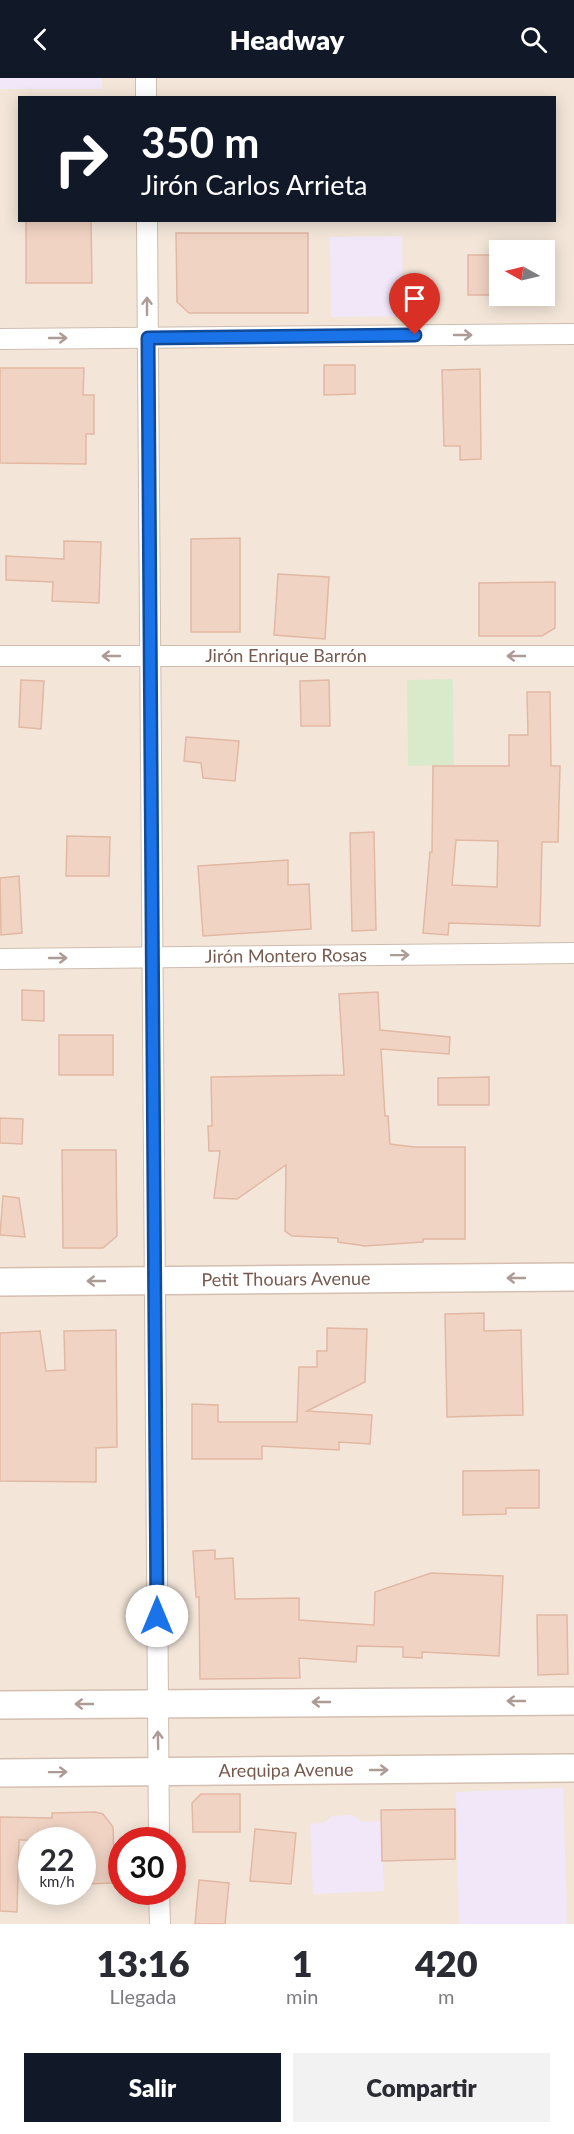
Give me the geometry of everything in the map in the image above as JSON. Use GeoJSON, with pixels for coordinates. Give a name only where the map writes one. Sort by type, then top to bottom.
{"type":"FeatureCollection","features":[{"type":"Feature","properties":{"kind":"main road","name":"Petit Thouars Avenue"},"geometry":{"type":"LineString","coordinates":[[0,1282],[574,1277]]}},
{"type":"Feature","properties":{"kind":"main road"},"geometry":{"type":"LineString","coordinates":[[0,1705],[574,1701]]}},
{"type":"Feature","properties":{"kind":"main road","name":"Arequipa Avenue"},"geometry":{"type":"LineString","coordinates":[[0,1773],[574,1768]]}},
{"type":"Feature","properties":{"kind":"street"},"geometry":{"type":"LineString","coordinates":[[146,78],[146,96]]}},
{"type":"Feature","properties":{"kind":"street"},"geometry":{"type":"LineString","coordinates":[[147,222],[159,1827]]}},
{"type":"Feature","properties":{"kind":"street"},"geometry":{"type":"LineString","coordinates":[[0,339],[574,334]]}},
{"type":"Feature","properties":{"kind":"street","name":"Jirón Enrique Barrón"},"geometry":{"type":"LineString","coordinates":[[0,656],[574,656]]}},
{"type":"Feature","properties":{"kind":"street","name":"Jirón Montero Rosas"},"geometry":{"type":"LineString","coordinates":[[0,959],[574,952]]}},
{"type":"Feature","properties":{"kind":"street"},"geometry":{"type":"LineString","coordinates":[[159,1905],[160,1924]]}},
{"type":"Feature","properties":{"kind":"shaded area"},"geometry":{"type":"Polygon","coordinates":[[[0,78],[574,78],[574,1924],[0,1924],[0,78]]]}},
{"type":"Feature","properties":{"kind":"shaded area"},"geometry":{"type":"Polygon","coordinates":[[[0,78],[102,78],[102,89],[0,89],[0,78]]]}},
{"type":"Feature","properties":{"kind":"shaded area"},"geometry":{"type":"Polygon","coordinates":[[[402,236],[403,316],[331,317],[330,237],[402,236]]]}},
{"type":"Feature","properties":{"kind":"shaded area"},"geometry":{"type":"Polygon","coordinates":[[[563,1788],[567,1924],[459,1924],[456,1792],[563,1788]]]}},
{"type":"Feature","properties":{"kind":"shaded area"},"geometry":{"type":"Polygon","coordinates":[[[352,1815],[362,1822],[381,1821],[384,1891],[313,1894],[310,1824],[324,1823],[332,1816],[352,1815]]]}},
{"type":"Feature","properties":{"kind":"green space"},"geometry":{"type":"Polygon","coordinates":[[[453,679],[454,765],[408,766],[407,680],[453,679]]]}},
{"type":"Feature","properties":{"kind":"building"},"geometry":{"type":"Polygon","coordinates":[[[26,222],[91,222],[92,283],[26,283],[26,222]]]}},
{"type":"Feature","properties":{"kind":"building"},"geometry":{"type":"Polygon","coordinates":[[[176,233],[308,233],[308,313],[189,313],[177,302],[176,233]]]}},
{"type":"Feature","properties":{"kind":"building"},"geometry":{"type":"Polygon","coordinates":[[[468,255],[489,255],[489,295],[468,295],[468,255]]]}},
{"type":"Feature","properties":{"kind":"building"},"geometry":{"type":"Polygon","coordinates":[[[324,365],[355,365],[355,394],[324,395],[324,365]]]}},
{"type":"Feature","properties":{"kind":"building"},"geometry":{"type":"Polygon","coordinates":[[[0,368],[84,368],[83,395],[94,395],[94,434],[86,434],[86,464],[0,463],[0,368]]]}},
{"type":"Feature","properties":{"kind":"building"},"geometry":{"type":"Polygon","coordinates":[[[480,369],[481,459],[460,460],[460,446],[444,446],[442,370],[480,369]]]}},
{"type":"Feature","properties":{"kind":"building"},"geometry":{"type":"Polygon","coordinates":[[[240,538],[240,632],[191,632],[191,539],[240,538]]]}},
{"type":"Feature","properties":{"kind":"building"},"geometry":{"type":"Polygon","coordinates":[[[64,541],[101,542],[99,603],[52,601],[53,582],[6,580],[6,556],[64,559],[64,541]]]}},
{"type":"Feature","properties":{"kind":"building"},"geometry":{"type":"Polygon","coordinates":[[[278,574],[329,577],[325,639],[274,635],[278,574]]]}},
{"type":"Feature","properties":{"kind":"building"},"geometry":{"type":"Polygon","coordinates":[[[555,582],[555,628],[542,636],[479,636],[479,583],[555,582]]]}},
{"type":"Feature","properties":{"kind":"building"},"geometry":{"type":"Polygon","coordinates":[[[21,680],[44,681],[41,729],[19,727],[21,680]]]}},
{"type":"Feature","properties":{"kind":"building"},"geometry":{"type":"Polygon","coordinates":[[[329,680],[330,726],[301,726],[300,681],[329,680]]]}},
{"type":"Feature","properties":{"kind":"building"},"geometry":{"type":"Polygon","coordinates":[[[527,692],[550,692],[551,766],[560,766],[558,842],[542,842],[540,926],[449,923],[448,935],[423,933],[430,852],[432,852],[433,766],[509,766],[509,735],[528,735],[527,692]],[[456,840],[452,885],[497,887],[498,841],[456,840]]]}},
{"type":"Feature","properties":{"kind":"building"},"geometry":{"type":"Polygon","coordinates":[[[186,737],[239,741],[235,781],[203,778],[201,763],[184,761],[186,737]]]}},
{"type":"Feature","properties":{"kind":"building"},"geometry":{"type":"Polygon","coordinates":[[[374,832],[376,930],[352,931],[350,833],[374,832]]]}},
{"type":"Feature","properties":{"kind":"building"},"geometry":{"type":"Polygon","coordinates":[[[67,836],[110,837],[109,876],[66,876],[67,836]]]}},
{"type":"Feature","properties":{"kind":"building"},"geometry":{"type":"Polygon","coordinates":[[[288,860],[288,885],[309,884],[311,929],[203,936],[198,866],[288,860]]]}},
{"type":"Feature","properties":{"kind":"building"},"geometry":{"type":"Polygon","coordinates":[[[19,876],[22,933],[1,935],[0,878],[19,876]]]}},
{"type":"Feature","properties":{"kind":"building"},"geometry":{"type":"Polygon","coordinates":[[[22,990],[44,991],[44,1021],[22,1020],[22,990]]]}},
{"type":"Feature","properties":{"kind":"building"},"geometry":{"type":"Polygon","coordinates":[[[378,992],[380,1030],[450,1037],[449,1054],[381,1049],[385,1116],[388,1116],[390,1144],[414,1147],[465,1147],[465,1239],[423,1239],[423,1242],[365,1246],[338,1242],[338,1238],[292,1236],[285,1231],[286,1165],[237,1199],[214,1198],[220,1151],[209,1151],[208,1126],[212,1126],[211,1077],[344,1075],[339,994],[378,992]]]}},
{"type":"Feature","properties":{"kind":"building"},"geometry":{"type":"Polygon","coordinates":[[[59,1035],[113,1035],[113,1075],[59,1075],[59,1035]]]}},
{"type":"Feature","properties":{"kind":"building"},"geometry":{"type":"Polygon","coordinates":[[[489,1077],[489,1105],[438,1105],[438,1078],[489,1077]]]}},
{"type":"Feature","properties":{"kind":"building"},"geometry":{"type":"Polygon","coordinates":[[[0,1118],[23,1119],[22,1144],[0,1143],[0,1118]]]}},
{"type":"Feature","properties":{"kind":"building"},"geometry":{"type":"Polygon","coordinates":[[[62,1150],[116,1150],[117,1236],[103,1248],[63,1248],[62,1150]]]}},
{"type":"Feature","properties":{"kind":"building"},"geometry":{"type":"Polygon","coordinates":[[[3,1196],[19,1198],[25,1237],[0,1235],[3,1196]]]}},
{"type":"Feature","properties":{"kind":"building"},"geometry":{"type":"Polygon","coordinates":[[[484,1313],[484,1331],[521,1330],[523,1415],[447,1417],[445,1314],[484,1313]]]}},
{"type":"Feature","properties":{"kind":"building"},"geometry":{"type":"Polygon","coordinates":[[[327,1328],[367,1329],[365,1382],[307,1411],[372,1415],[370,1444],[339,1442],[339,1450],[262,1446],[262,1459],[192,1459],[192,1404],[218,1405],[218,1422],[297,1422],[299,1367],[317,1367],[317,1351],[327,1351],[327,1328]]]}},
{"type":"Feature","properties":{"kind":"building"},"geometry":{"type":"Polygon","coordinates":[[[116,1330],[117,1447],[96,1448],[96,1482],[0,1481],[0,1333],[40,1331],[46,1371],[65,1370],[64,1331],[116,1330]]]}},
{"type":"Feature","properties":{"kind":"building"},"geometry":{"type":"Polygon","coordinates":[[[539,1470],[539,1508],[506,1508],[506,1514],[463,1515],[463,1471],[539,1470]]]}},
{"type":"Feature","properties":{"kind":"building"},"geometry":{"type":"Polygon","coordinates":[[[215,1550],[215,1559],[233,1558],[235,1599],[299,1598],[299,1620],[374,1625],[375,1592],[431,1573],[503,1576],[499,1656],[422,1652],[422,1658],[403,1657],[403,1647],[357,1646],[356,1662],[299,1658],[300,1678],[200,1679],[199,1597],[196,1597],[193,1551],[215,1550]]]}},
{"type":"Feature","properties":{"kind":"building"},"geometry":{"type":"Polygon","coordinates":[[[537,1615],[567,1615],[568,1674],[538,1675],[537,1615]]]}},
{"type":"Feature","properties":{"kind":"building"},"geometry":{"type":"Polygon","coordinates":[[[201,1794],[240,1794],[240,1832],[193,1832],[192,1803],[201,1794]]]}},
{"type":"Feature","properties":{"kind":"building"},"geometry":{"type":"Polygon","coordinates":[[[455,1809],[455,1859],[382,1861],[381,1810],[455,1809]]]}},
{"type":"Feature","properties":{"kind":"building"},"geometry":{"type":"Polygon","coordinates":[[[95,1812],[103,1814],[113,1827],[108,1827],[108,1883],[96,1884],[96,1827],[18,1827],[17,1912],[0,1911],[0,1817],[52,1818],[52,1813],[95,1812]]]}},
{"type":"Feature","properties":{"kind":"building"},"geometry":{"type":"Polygon","coordinates":[[[255,1829],[296,1833],[291,1884],[250,1881],[255,1829]]]}},
{"type":"Feature","properties":{"kind":"building"},"geometry":{"type":"Polygon","coordinates":[[[199,1880],[229,1883],[225,1924],[195,1924],[199,1880]]]}},
{"type":"Feature","properties":{"kind":"route"},"geometry":{"type":"LineString","coordinates":[[157,1616],[148,338],[415,335]]}}]}
